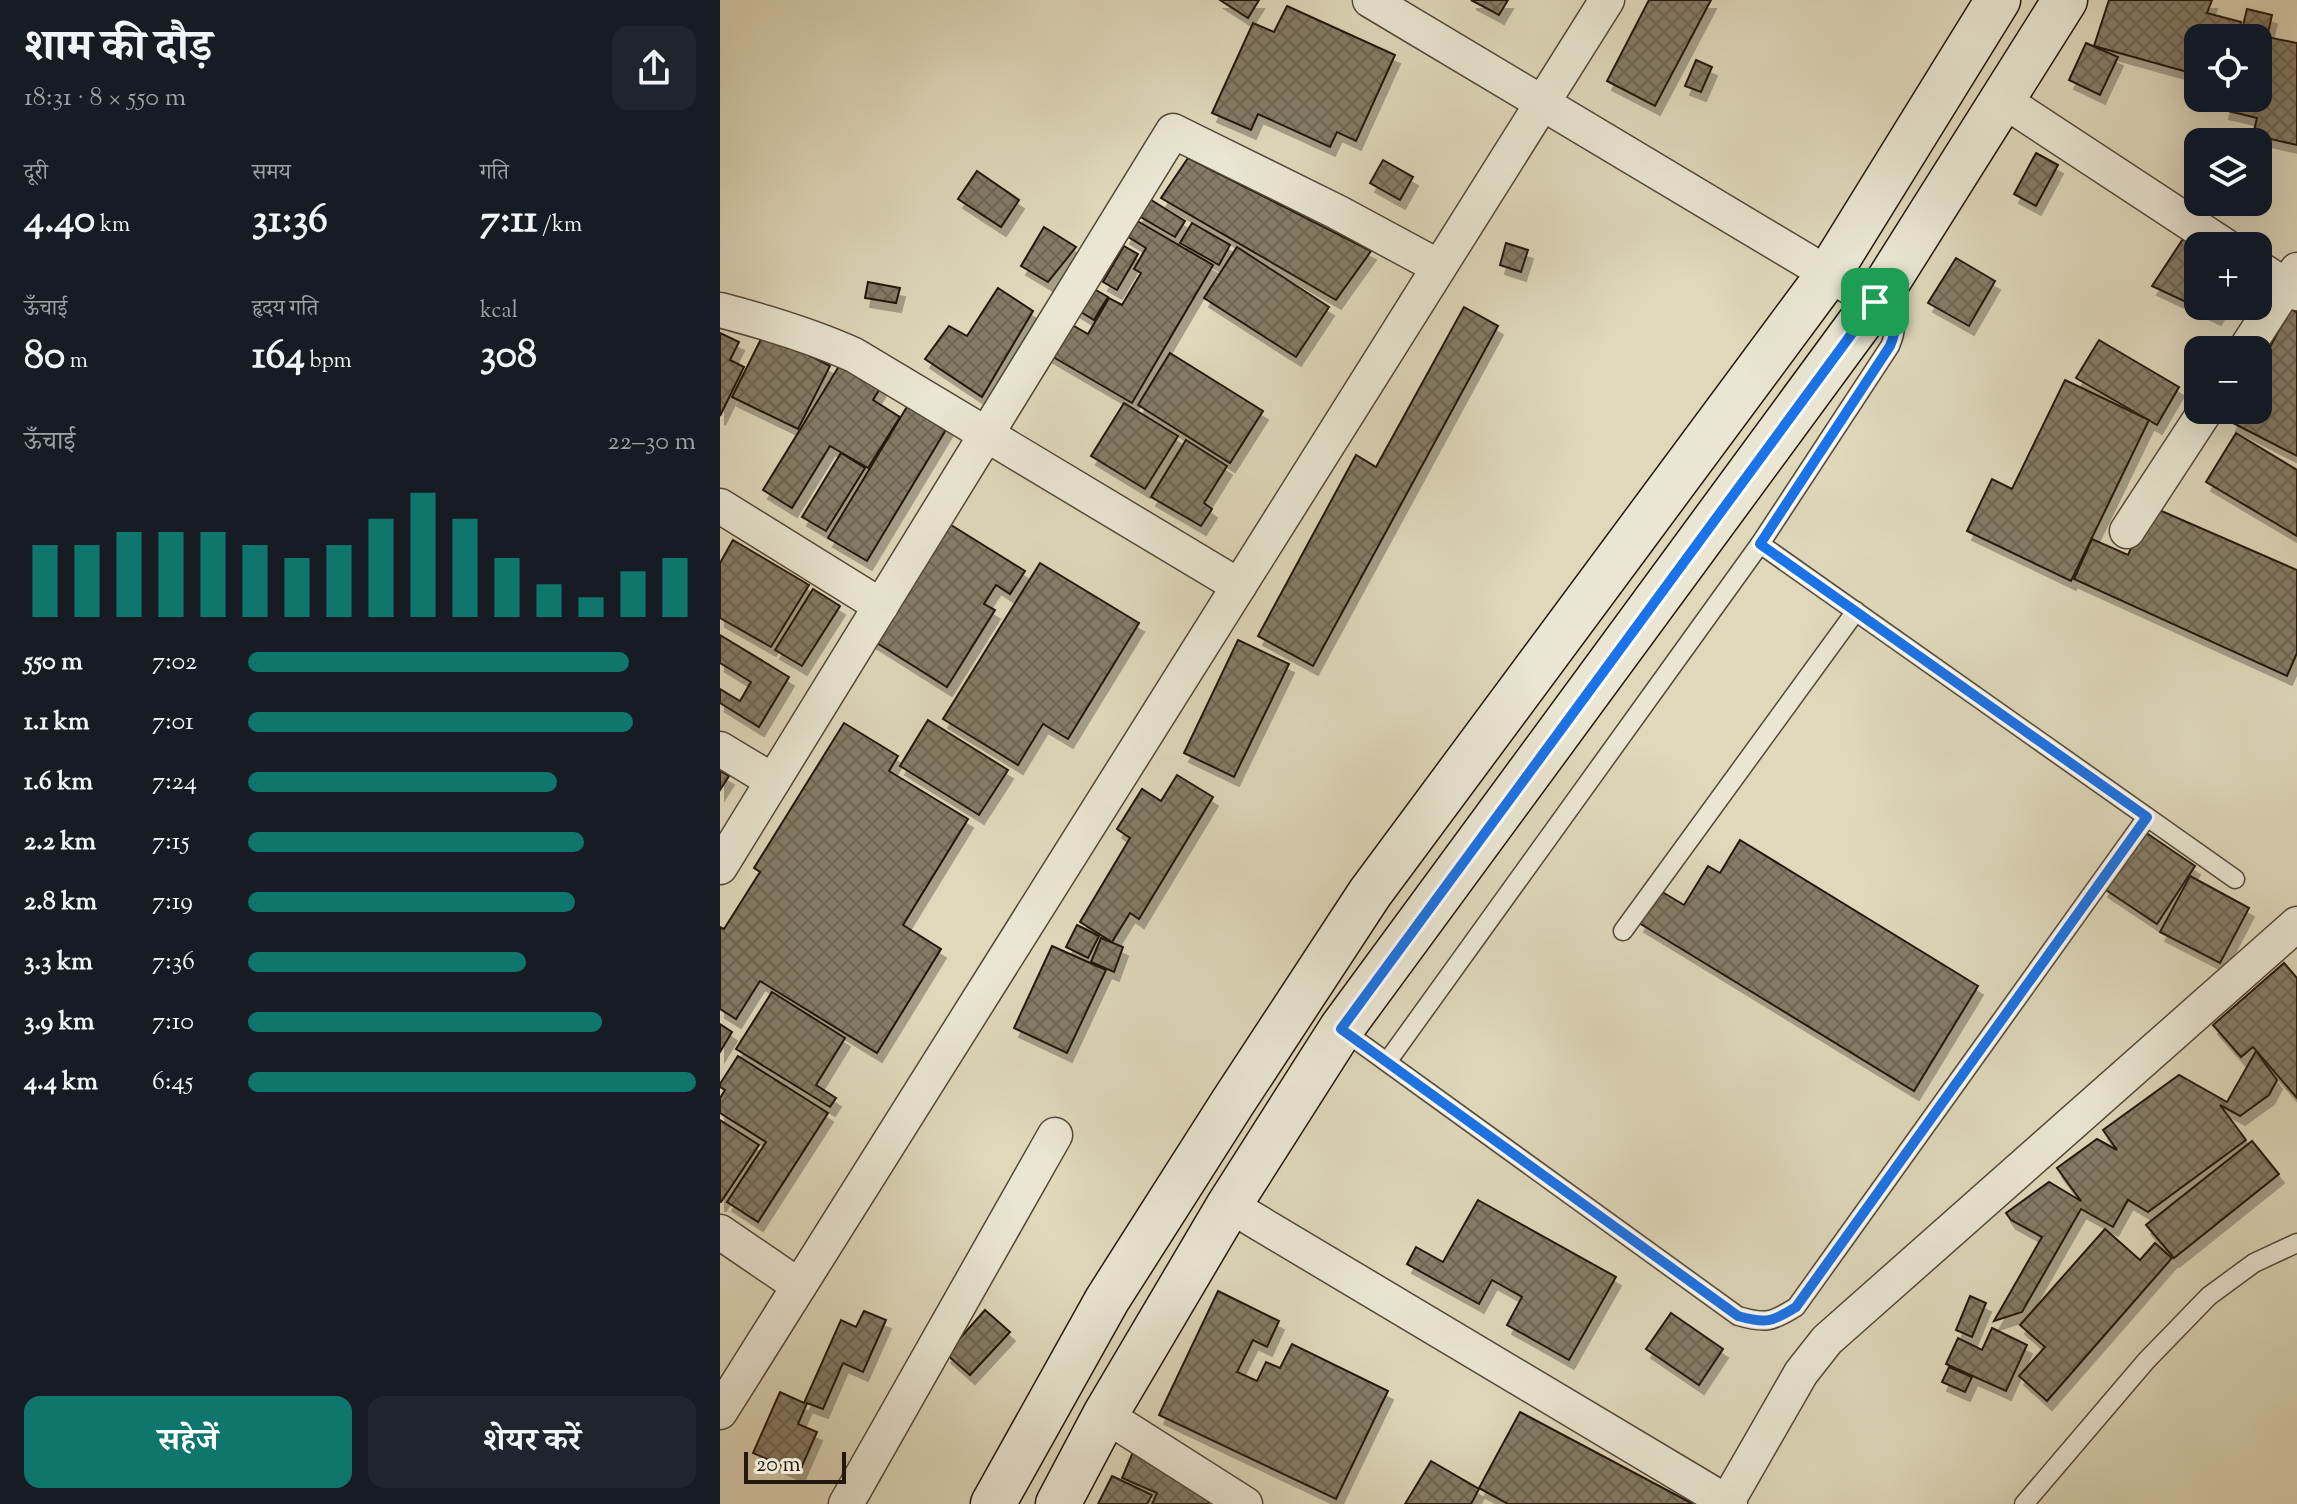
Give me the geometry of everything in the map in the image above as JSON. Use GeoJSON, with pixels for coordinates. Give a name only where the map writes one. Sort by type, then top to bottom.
{"type":"FeatureCollection","features":[{"type":"Feature","properties":{"kind":"main road"},"geometry":{"type":"LineString","coordinates":[[993,1504],[1107,1300],[1370,893],[1828,275],[1998,0]]}},
{"type":"Feature","properties":{"kind":"main road"},"geometry":{"type":"LineString","coordinates":[[1058,1504],[1105,1415],[1229,1205],[1341,1029],[1875,302],[2065,0]]}},
{"type":"Feature","properties":{"kind":"street"},"geometry":{"type":"LineString","coordinates":[[1370,0],[1875,302]]}},
{"type":"Feature","properties":{"kind":"street"},"geometry":{"type":"LineString","coordinates":[[720,1412],[1607,0]]}},
{"type":"Feature","properties":{"kind":"street"},"geometry":{"type":"LineString","coordinates":[[2003,100],[2204,232]]}},
{"type":"Feature","properties":{"kind":"street"},"geometry":{"type":"LineString","coordinates":[[720,867],[1173,131],[1337,212],[1439,267]]}},
{"type":"Feature","properties":{"kind":"street"},"geometry":{"type":"LineString","coordinates":[[2255,336],[2294,283],[2272,274]]}},
{"type":"Feature","properties":{"kind":"street"},"geometry":{"type":"LineString","coordinates":[[720,310],[781,326],[854,355],[1239,586]]}},
{"type":"Feature","properties":{"kind":"street"},"geometry":{"type":"LineString","coordinates":[[2127,531],[2197,424]]}},
{"type":"Feature","properties":{"kind":"street"},"geometry":{"type":"LineString","coordinates":[[720,506],[881,606]]}},
{"type":"Feature","properties":{"kind":"street"},"geometry":{"type":"LineString","coordinates":[[720,749],[773,781]]}},
{"type":"Feature","properties":{"kind":"street"},"geometry":{"type":"LineString","coordinates":[[1229,1205],[1729,1503],[1801,1373],[1827,1340],[2297,924]]}},
{"type":"Feature","properties":{"kind":"street"},"geometry":{"type":"LineString","coordinates":[[846,1504],[1055,1135]]}},
{"type":"Feature","properties":{"kind":"street"},"geometry":{"type":"LineString","coordinates":[[720,1232],[799,1286]]}},
{"type":"Feature","properties":{"kind":"street"},"geometry":{"type":"LineString","coordinates":[[1105,1415],[1245,1504]]}},
{"type":"Feature","properties":{"kind":"lane"},"geometry":{"type":"LineString","coordinates":[[1387,1062],[1760,544],[1890,346],[1896,332],[1894,318],[1875,302]]}},
{"type":"Feature","properties":{"kind":"lane"},"geometry":{"type":"LineString","coordinates":[[1760,544],[2235,879]]}},
{"type":"Feature","properties":{"kind":"lane"},"geometry":{"type":"LineString","coordinates":[[1623,931],[1856,611]]}},
{"type":"Feature","properties":{"kind":"lane"},"geometry":{"type":"LineString","coordinates":[[1341,1029],[1738,1316],[1760,1322],[1779,1317],[1796,1307],[2147,817]]}},
{"type":"Feature","properties":{"kind":"lane"},"geometry":{"type":"LineString","coordinates":[[2024,1504],[2146,1361],[2209,1296],[2254,1263],[2297,1243]]}},
{"type":"Feature","properties":{"kind":"building"},"geometry":{"type":"Polygon","coordinates":[[[1220,0],[1259,0],[1248,18],[1220,0]]]}},
{"type":"Feature","properties":{"kind":"building"},"geometry":{"type":"Polygon","coordinates":[[[1471,0],[1508,0],[1499,15],[1471,0]]]}},
{"type":"Feature","properties":{"kind":"building"},"geometry":{"type":"Polygon","coordinates":[[[1649,0],[1711,0],[1655,106],[1607,81],[1649,0]]]}},
{"type":"Feature","properties":{"kind":"building"},"geometry":{"type":"Polygon","coordinates":[[[2109,0],[2212,0],[2207,13],[2241,22],[2184,24],[2184,71],[2094,46],[2109,0]]]}},
{"type":"Feature","properties":{"kind":"building"},"geometry":{"type":"Polygon","coordinates":[[[1287,6],[1395,55],[1356,141],[1337,132],[1330,147],[1258,114],[1251,130],[1212,113],[1253,23],[1274,32],[1287,6]]]}},
{"type":"Feature","properties":{"kind":"building"},"geometry":{"type":"Polygon","coordinates":[[[2247,9],[2272,15],[2270,24],[2243,24],[2247,9]]]}},
{"type":"Feature","properties":{"kind":"building"},"geometry":{"type":"Polygon","coordinates":[[[2272,38],[2297,43],[2297,145],[2272,139],[2272,128],[2255,128],[2257,118],[2232,112],[2272,112],[2272,38]]]}},
{"type":"Feature","properties":{"kind":"building"},"geometry":{"type":"Polygon","coordinates":[[[2086,43],[2118,57],[2100,95],[2069,80],[2086,43]]]}},
{"type":"Feature","properties":{"kind":"building"},"geometry":{"type":"Polygon","coordinates":[[[1696,60],[1712,67],[1701,92],[1685,86],[1696,60]]]}},
{"type":"Feature","properties":{"kind":"building"},"geometry":{"type":"Polygon","coordinates":[[[2036,153],[2058,165],[2036,206],[2014,194],[2036,153]]]}},
{"type":"Feature","properties":{"kind":"building"},"geometry":{"type":"Polygon","coordinates":[[[1188,158],[1371,251],[1336,300],[1161,198],[1188,158]]]}},
{"type":"Feature","properties":{"kind":"building"},"geometry":{"type":"Polygon","coordinates":[[[1383,160],[1413,177],[1400,200],[1370,183],[1383,160]]]}},
{"type":"Feature","properties":{"kind":"building"},"geometry":{"type":"Polygon","coordinates":[[[977,171],[1019,200],[1001,227],[958,199],[977,171]]]}},
{"type":"Feature","properties":{"kind":"building"},"geometry":{"type":"Polygon","coordinates":[[[1148,198],[1185,221],[1175,237],[1137,215],[1148,198]]]}},
{"type":"Feature","properties":{"kind":"building"},"geometry":{"type":"Polygon","coordinates":[[[1134,219],[1213,265],[1132,403],[1048,354],[1067,322],[1088,334],[1109,298],[1122,305],[1141,273],[1134,269],[1146,248],[1125,235],[1134,219]]]}},
{"type":"Feature","properties":{"kind":"building"},"geometry":{"type":"Polygon","coordinates":[[[1192,223],[1230,245],[1219,265],[1180,243],[1192,223]]]}},
{"type":"Feature","properties":{"kind":"building"},"geometry":{"type":"Polygon","coordinates":[[[1044,227],[1076,247],[1048,282],[1021,266],[1044,227]]]}},
{"type":"Feature","properties":{"kind":"building"},"geometry":{"type":"Polygon","coordinates":[[[2184,238],[2184,301],[2152,286],[2184,238]]]}},
{"type":"Feature","properties":{"kind":"building"},"geometry":{"type":"Polygon","coordinates":[[[1506,243],[1528,250],[1521,272],[1500,265],[1506,243]]]}},
{"type":"Feature","properties":{"kind":"building"},"geometry":{"type":"Polygon","coordinates":[[[1124,246],[1138,254],[1117,290],[1103,282],[1124,246]]]}},
{"type":"Feature","properties":{"kind":"building"},"geometry":{"type":"Polygon","coordinates":[[[1237,247],[1329,307],[1296,357],[1204,298],[1237,247]]]}},
{"type":"Feature","properties":{"kind":"building"},"geometry":{"type":"Polygon","coordinates":[[[1956,258],[1995,281],[1969,326],[1928,303],[1956,258]]]}},
{"type":"Feature","properties":{"kind":"building"},"geometry":{"type":"Polygon","coordinates":[[[868,282],[900,288],[896,303],[865,298],[868,282]]]}},
{"type":"Feature","properties":{"kind":"building"},"geometry":{"type":"Polygon","coordinates":[[[1089,286],[1108,297],[1094,320],[1076,309],[1089,286]]]}},
{"type":"Feature","properties":{"kind":"building"},"geometry":{"type":"Polygon","coordinates":[[[998,288],[1033,311],[982,397],[925,359],[949,326],[967,336],[998,288]]]}},
{"type":"Feature","properties":{"kind":"building"},"geometry":{"type":"Polygon","coordinates":[[[1464,307],[1498,326],[1313,666],[1258,636],[1356,455],[1376,467],[1464,307]]]}},
{"type":"Feature","properties":{"kind":"building"},"geometry":{"type":"Polygon","coordinates":[[[2290,309],[2297,312],[2297,456],[2235,424],[2272,424],[2272,343],[2290,309]]]}},
{"type":"Feature","properties":{"kind":"building"},"geometry":{"type":"Polygon","coordinates":[[[768,325],[793,347],[830,366],[798,429],[732,397],[768,325]]]}},
{"type":"Feature","properties":{"kind":"building"},"geometry":{"type":"Polygon","coordinates":[[[720,333],[739,342],[730,360],[744,367],[720,416],[720,333]]]}},
{"type":"Feature","properties":{"kind":"building"},"geometry":{"type":"Polygon","coordinates":[[[2099,340],[2179,387],[2157,425],[2076,378],[2099,340]]]}},
{"type":"Feature","properties":{"kind":"building"},"geometry":{"type":"Polygon","coordinates":[[[1170,353],[1263,411],[1230,463],[1138,405],[1170,353]]]}},
{"type":"Feature","properties":{"kind":"building"},"geometry":{"type":"Polygon","coordinates":[[[844,358],[884,382],[873,400],[900,417],[868,468],[830,446],[792,508],[763,490],[844,358]]]}},
{"type":"Feature","properties":{"kind":"building"},"geometry":{"type":"Polygon","coordinates":[[[2065,380],[2149,420],[2071,581],[1967,531],[1992,479],[2012,489],[2065,380]]]}},
{"type":"Feature","properties":{"kind":"building"},"geometry":{"type":"Polygon","coordinates":[[[911,400],[950,423],[867,561],[828,538],[911,400]]]}},
{"type":"Feature","properties":{"kind":"building"},"geometry":{"type":"Polygon","coordinates":[[[1124,403],[1178,436],[1145,489],[1091,456],[1124,403]]]}},
{"type":"Feature","properties":{"kind":"building"},"geometry":{"type":"Polygon","coordinates":[[[2236,433],[2297,470],[2297,536],[2206,482],[2236,433]]]}},
{"type":"Feature","properties":{"kind":"building"},"geometry":{"type":"Polygon","coordinates":[[[1186,440],[1227,466],[1204,503],[1212,509],[1201,526],[1151,497],[1186,440]]]}},
{"type":"Feature","properties":{"kind":"building"},"geometry":{"type":"Polygon","coordinates":[[[841,453],[865,468],[826,531],[802,517],[841,453]]]}},
{"type":"Feature","properties":{"kind":"building"},"geometry":{"type":"Polygon","coordinates":[[[2150,506],[2297,570],[2297,653],[2287,676],[2074,579],[2092,539],[2128,555],[2150,506]]]}},
{"type":"Feature","properties":{"kind":"building"},"geometry":{"type":"Polygon","coordinates":[[[943,520],[1025,571],[1010,594],[996,585],[984,604],[995,610],[947,687],[869,638],[943,520]]]}},
{"type":"Feature","properties":{"kind":"building"},"geometry":{"type":"Polygon","coordinates":[[[733,540],[809,585],[771,647],[720,618],[720,563],[733,540]]]}},
{"type":"Feature","properties":{"kind":"building"},"geometry":{"type":"Polygon","coordinates":[[[1040,563],[1139,623],[1068,739],[1043,724],[1018,765],[943,719],[1040,563]]]}},
{"type":"Feature","properties":{"kind":"building"},"geometry":{"type":"Polygon","coordinates":[[[813,589],[840,606],[802,666],[775,650],[813,589]]]}},
{"type":"Feature","properties":{"kind":"building"},"geometry":{"type":"Polygon","coordinates":[[[720,635],[789,677],[759,727],[720,703],[720,689],[740,701],[751,682],[720,663],[720,635]]]}},
{"type":"Feature","properties":{"kind":"building"},"geometry":{"type":"Polygon","coordinates":[[[1238,640],[1289,664],[1234,777],[1184,753],[1238,640]]]}},
{"type":"Feature","properties":{"kind":"building"},"geometry":{"type":"Polygon","coordinates":[[[928,720],[1008,770],[979,815],[900,766],[928,720]]]}},
{"type":"Feature","properties":{"kind":"building"},"geometry":{"type":"Polygon","coordinates":[[[844,723],[898,756],[889,771],[968,819],[903,925],[941,949],[877,1053],[760,981],[736,1019],[720,1009],[720,927],[724,929],[760,872],[754,868],[844,723]]]}},
{"type":"Feature","properties":{"kind":"building"},"geometry":{"type":"Polygon","coordinates":[[[720,771],[729,776],[720,790],[720,771]]]}},
{"type":"Feature","properties":{"kind":"building"},"geometry":{"type":"Polygon","coordinates":[[[1177,775],[1213,797],[1139,919],[1130,913],[1112,942],[1080,922],[1130,838],[1117,829],[1142,789],[1161,801],[1177,775]]]}},
{"type":"Feature","properties":{"kind":"building"},"geometry":{"type":"Polygon","coordinates":[[[2142,830],[2195,866],[2157,924],[2103,888],[2142,830]]]}},
{"type":"Feature","properties":{"kind":"building"},"geometry":{"type":"Polygon","coordinates":[[[1740,840],[1978,986],[1914,1091],[1639,923],[1659,890],[1684,905],[1708,866],[1720,873],[1740,840]]]}},
{"type":"Feature","properties":{"kind":"building"},"geometry":{"type":"Polygon","coordinates":[[[2190,876],[2249,908],[2220,963],[2160,932],[2190,876]]]}},
{"type":"Feature","properties":{"kind":"building"},"geometry":{"type":"Polygon","coordinates":[[[1077,925],[1099,936],[1088,958],[1066,947],[1077,925]]]}},
{"type":"Feature","properties":{"kind":"building"},"geometry":{"type":"Polygon","coordinates":[[[1101,938],[1123,947],[1114,972],[1091,962],[1101,938]]]}},
{"type":"Feature","properties":{"kind":"building"},"geometry":{"type":"Polygon","coordinates":[[[1052,946],[1106,970],[1067,1053],[1014,1028],[1052,946]]]}},
{"type":"Feature","properties":{"kind":"building"},"geometry":{"type":"Polygon","coordinates":[[[2284,963],[2297,978],[2297,1098],[2253,1047],[2241,1057],[2213,1025],[2284,963]]]}},
{"type":"Feature","properties":{"kind":"building"},"geometry":{"type":"Polygon","coordinates":[[[772,992],[845,1038],[816,1085],[836,1098],[830,1107],[736,1049],[772,992]]]}},
{"type":"Feature","properties":{"kind":"building"},"geometry":{"type":"Polygon","coordinates":[[[720,1024],[732,1032],[720,1052],[720,1024]]]}},
{"type":"Feature","properties":{"kind":"building"},"geometry":{"type":"Polygon","coordinates":[[[2256,1051],[2277,1080],[2269,1095],[2240,1116],[2220,1105],[2246,1140],[2148,1212],[2128,1200],[2113,1227],[2081,1209],[2022,1312],[1994,1321],[2042,1237],[2011,1220],[2006,1213],[2049,1182],[2081,1201],[2057,1168],[2097,1139],[2117,1150],[2103,1130],[2179,1075],[2227,1102],[2256,1051]]]}},
{"type":"Feature","properties":{"kind":"building"},"geometry":{"type":"Polygon","coordinates":[[[738,1056],[828,1113],[758,1222],[727,1202],[766,1142],[720,1113],[720,1098],[725,1090],[720,1084],[738,1056]]]}},
{"type":"Feature","properties":{"kind":"building"},"geometry":{"type":"Polygon","coordinates":[[[720,1120],[759,1145],[721,1202],[720,1202],[720,1120]]]}},
{"type":"Feature","properties":{"kind":"building"},"geometry":{"type":"Polygon","coordinates":[[[2252,1141],[2279,1174],[2174,1258],[2146,1225],[2252,1141]]]}},
{"type":"Feature","properties":{"kind":"building"},"geometry":{"type":"Polygon","coordinates":[[[1478,1200],[1616,1277],[1569,1360],[1507,1325],[1522,1297],[1492,1280],[1479,1304],[1407,1264],[1416,1247],[1443,1262],[1478,1200]]]}},
{"type":"Feature","properties":{"kind":"building"},"geometry":{"type":"Polygon","coordinates":[[[2105,1229],[2140,1260],[2155,1243],[2172,1258],[2047,1401],[2019,1376],[2045,1347],[2020,1325],[2105,1229]]]}},
{"type":"Feature","properties":{"kind":"building"},"geometry":{"type":"Polygon","coordinates":[[[1218,1291],[1279,1321],[1267,1347],[1253,1340],[1237,1372],[1257,1381],[1266,1362],[1280,1368],[1292,1344],[1388,1391],[1336,1499],[1159,1415],[1218,1291]]]}},
{"type":"Feature","properties":{"kind":"building"},"geometry":{"type":"Polygon","coordinates":[[[1970,1296],[1986,1303],[1972,1337],[1956,1330],[1970,1296]]]}},
{"type":"Feature","properties":{"kind":"building"},"geometry":{"type":"Polygon","coordinates":[[[985,1310],[1010,1332],[970,1375],[946,1354],[985,1310]]]}},
{"type":"Feature","properties":{"kind":"building"},"geometry":{"type":"Polygon","coordinates":[[[864,1311],[886,1320],[863,1372],[843,1363],[823,1409],[807,1403],[798,1424],[817,1432],[799,1473],[753,1453],[780,1392],[804,1403],[841,1320],[856,1327],[864,1311]]]}},
{"type":"Feature","properties":{"kind":"building"},"geometry":{"type":"Polygon","coordinates":[[[1671,1313],[1723,1349],[1699,1385],[1646,1349],[1671,1313]]]}},
{"type":"Feature","properties":{"kind":"building"},"geometry":{"type":"Polygon","coordinates":[[[1992,1328],[2027,1345],[2006,1391],[1946,1364],[1958,1338],[1982,1350],[1992,1328]]]}},
{"type":"Feature","properties":{"kind":"building"},"geometry":{"type":"Polygon","coordinates":[[[1949,1367],[1972,1377],[1965,1392],[1942,1382],[1949,1367]]]}},
{"type":"Feature","properties":{"kind":"building"},"geometry":{"type":"Polygon","coordinates":[[[1520,1412],[1693,1504],[1508,1504],[1479,1488],[1520,1412]]]}},
{"type":"Feature","properties":{"kind":"building"},"geometry":{"type":"Polygon","coordinates":[[[1133,1452],[1215,1488],[1208,1504],[1152,1504],[1157,1493],[1122,1478],[1133,1452]]]}},
{"type":"Feature","properties":{"kind":"building"},"geometry":{"type":"Polygon","coordinates":[[[1431,1461],[1479,1489],[1471,1504],[1405,1504],[1431,1461]]]}},
{"type":"Feature","properties":{"kind":"building"},"geometry":{"type":"Polygon","coordinates":[[[1112,1476],[1152,1495],[1147,1504],[1098,1504],[1112,1476]]]}},
{"type":"Feature","properties":{"kind":"route"},"geometry":{"type":"LineString","coordinates":[[1875,302],[1894,318],[1896,332],[1890,346],[1760,544],[2147,817],[1796,1307],[1779,1317],[1760,1322],[1738,1316],[1341,1029],[1875,302]]}}]}
